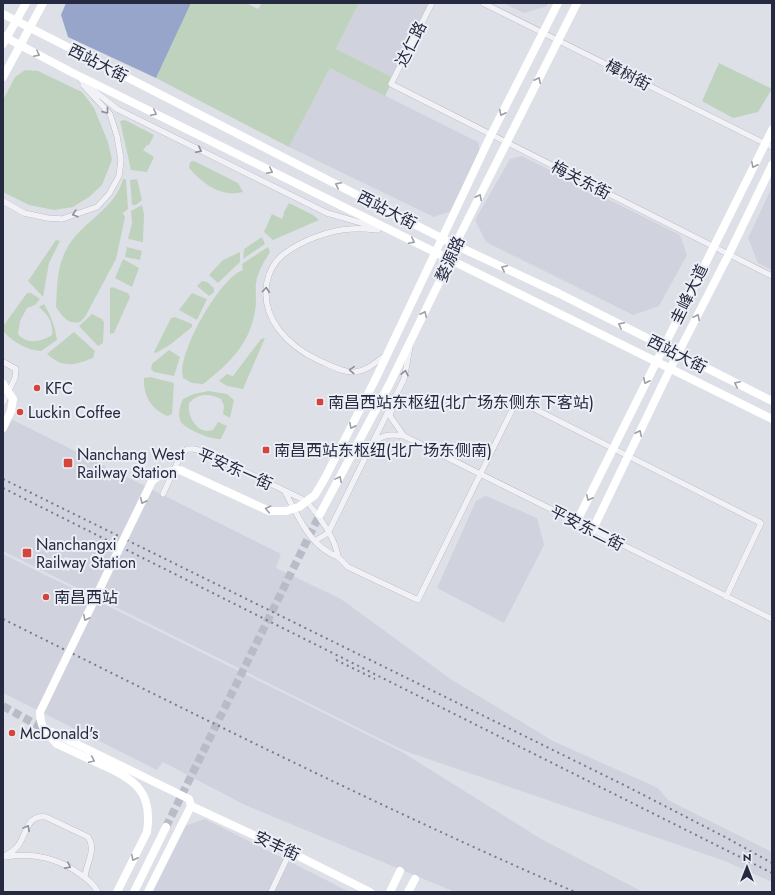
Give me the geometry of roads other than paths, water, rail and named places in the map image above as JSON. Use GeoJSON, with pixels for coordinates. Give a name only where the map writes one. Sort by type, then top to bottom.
{"type":"FeatureCollection","features":[{"type":"Feature","properties":{"kind":"main road"},"geometry":{"type":"LineString","coordinates":[[4,39],[26,3]]}},
{"type":"Feature","properties":{"kind":"main road"},"geometry":{"type":"LineString","coordinates":[[3,77],[43,3]]}},
{"type":"Feature","properties":{"kind":"main road","name":"婺源路"},"geometry":{"type":"LineString","coordinates":[[117,892],[147,832],[148,807],[142,792],[128,777],[57,744],[45,732],[40,724],[40,712],[152,481],[158,475],[169,470],[180,470],[269,511],[286,511],[299,507],[315,495],[376,378],[491,135],[558,3]]}},
{"type":"Feature","properties":{"kind":"main road","name":"婺源路"},"geometry":{"type":"LineString","coordinates":[[320,514],[412,338],[450,260],[455,245],[577,3]]}},
{"type":"Feature","properties":{"kind":"main road","name":"西站大街"},"geometry":{"type":"LineString","coordinates":[[3,14],[455,245],[558,293],[772,401]]}},
{"type":"Feature","properties":{"kind":"main road","name":"西站大街"},"geometry":{"type":"LineString","coordinates":[[4,39],[20,45],[71,72],[389,230],[656,360],[772,419]]}},
{"type":"Feature","properties":{"kind":"main road","name":"圭峰大道"},"geometry":{"type":"LineString","coordinates":[[576,523],[713,246],[768,146],[772,130]]}},
{"type":"Feature","properties":{"kind":"main road","name":"圭峰大道"},"geometry":{"type":"LineString","coordinates":[[592,531],[670,367],[729,254],[772,165]]}},
{"type":"Feature","properties":{"kind":"main road"},"geometry":{"type":"LineString","coordinates":[[3,384],[13,399],[11,411],[3,428]]}},
{"type":"Feature","properties":{"kind":"main road","name":"安丰街"},"geometry":{"type":"LineString","coordinates":[[52,732],[189,799],[191,806],[290,852],[366,890]]}},
{"type":"Feature","properties":{"kind":"main road"},"geometry":{"type":"LineString","coordinates":[[148,892],[191,806]]}},
{"type":"Feature","properties":{"kind":"main road"},"geometry":{"type":"LineString","coordinates":[[134,892],[166,827]]}},
{"type":"Feature","properties":{"kind":"main road"},"geometry":{"type":"LineString","coordinates":[[390,892],[400,872]]}},
{"type":"Feature","properties":{"kind":"main road"},"geometry":{"type":"LineString","coordinates":[[408,892],[415,879]]}},
{"type":"Feature","properties":{"kind":"street","name":"达仁路"},"geometry":{"type":"LineString","coordinates":[[391,84],[432,3]]}},
{"type":"Feature","properties":{"kind":"street","name":"樟树街"},"geometry":{"type":"LineString","coordinates":[[483,3],[768,146]]}},
{"type":"Feature","properties":{"kind":"street"},"geometry":{"type":"LineString","coordinates":[[3,202],[24,213],[47,218],[62,219],[96,207],[109,194],[118,176],[121,160],[117,136],[110,114],[71,72]]}},
{"type":"Feature","properties":{"kind":"street"},"geometry":{"type":"LineString","coordinates":[[71,72],[117,109],[327,213],[389,230]]}},
{"type":"Feature","properties":{"kind":"street","name":"梅关东街"},"geometry":{"type":"LineString","coordinates":[[391,84],[772,276]]}},
{"type":"Feature","properties":{"kind":"street"},"geometry":{"type":"LineString","coordinates":[[386,355],[368,369],[354,372],[327,364],[307,354],[285,338],[274,324],[266,306],[266,290],[268,277],[273,266],[282,255],[297,246],[325,234],[350,228],[389,230]]}},
{"type":"Feature","properties":{"kind":"street"},"geometry":{"type":"LineString","coordinates":[[315,541],[328,533],[404,379],[412,338]]}},
{"type":"Feature","properties":{"kind":"street"},"geometry":{"type":"LineString","coordinates":[[3,362],[16,369],[16,378],[3,403]]}},
{"type":"Feature","properties":{"kind":"street"},"geometry":{"type":"LineString","coordinates":[[285,492],[308,534],[326,552],[338,557],[348,567],[418,600],[517,400],[761,523],[726,597]]}},
{"type":"Feature","properties":{"kind":"street"},"geometry":{"type":"LineString","coordinates":[[393,402],[390,416],[404,436]]}},
{"type":"Feature","properties":{"kind":"street"},"geometry":{"type":"LineString","coordinates":[[372,443],[381,436],[393,434],[404,436]]}},
{"type":"Feature","properties":{"kind":"street","name":"平安东二街"},"geometry":{"type":"LineString","coordinates":[[404,436],[772,620]]}},
{"type":"Feature","properties":{"kind":"street","name":"平安东一街"},"geometry":{"type":"LineString","coordinates":[[163,494],[180,457],[187,449],[205,452],[285,492]]}},
{"type":"Feature","properties":{"kind":"street"},"geometry":{"type":"LineString","coordinates":[[285,492],[295,494],[306,501],[316,511],[337,546],[338,557]]}},
{"type":"Feature","properties":{"kind":"street"},"geometry":{"type":"LineString","coordinates":[[3,858],[16,848],[34,818],[39,816],[46,817],[88,837],[92,843],[93,848],[85,867],[84,878]]}},
{"type":"Feature","properties":{"kind":"street"},"geometry":{"type":"LineString","coordinates":[[271,892],[290,852]]}},
{"type":"Feature","properties":{"kind":"street"},"geometry":{"type":"LineString","coordinates":[[3,858],[20,855],[40,856],[66,865],[84,878],[98,892]]}},
{"type":"Feature","properties":{"kind":"water"},"geometry":{"type":"Polygon","coordinates":[[[66,3],[191,3],[156,78],[68,37],[61,15],[66,3]]]}},
{"type":"Feature","properties":{"kind":"tunnel"},"geometry":{"type":"LineString","coordinates":[[166,827],[320,514]]}},
{"type":"Feature","properties":{"kind":"tunnel"},"geometry":{"type":"LineString","coordinates":[[3,706],[46,730]]}},
{"type":"Feature","properties":{"kind":"railway"},"geometry":{"type":"LineString","coordinates":[[3,479],[630,788],[772,863]]}},
{"type":"Feature","properties":{"kind":"railway"},"geometry":{"type":"LineString","coordinates":[[3,488],[772,873]]}},
{"type":"Feature","properties":{"kind":"railway"},"geometry":{"type":"LineString","coordinates":[[3,619],[216,725],[430,827],[575,892]]}},
{"type":"Feature","properties":{"kind":"railway"},"geometry":{"type":"LineString","coordinates":[[336,660],[375,679]]}},
{"type":"Feature","properties":{"kind":"place","name":"KFC"},"geometry":{"type":"Point","coordinates":[37,388]}},
{"type":"Feature","properties":{"kind":"place","name":"南昌西站东枢纽(北广场东侧东下客站)"},"geometry":{"type":"Point","coordinates":[320,402]}},
{"type":"Feature","properties":{"kind":"place","name":"Luckin Coffee"},"geometry":{"type":"Point","coordinates":[20,412]}},
{"type":"Feature","properties":{"kind":"place","name":"南昌西站东枢纽(北广场东侧南)"},"geometry":{"type":"Point","coordinates":[266,450]}},
{"type":"Feature","properties":{"kind":"place","name":"Nanchang West Railway Station"},"geometry":{"type":"Point","coordinates":[68,463]}},
{"type":"Feature","properties":{"kind":"place","name":"Nanchangxi Railway Station"},"geometry":{"type":"Point","coordinates":[27,553]}},
{"type":"Feature","properties":{"kind":"place","name":"南昌西站"},"geometry":{"type":"Point","coordinates":[46,597]}},
{"type":"Feature","properties":{"kind":"place","name":"McDonald's"},"geometry":{"type":"Point","coordinates":[12,733]}}]}
